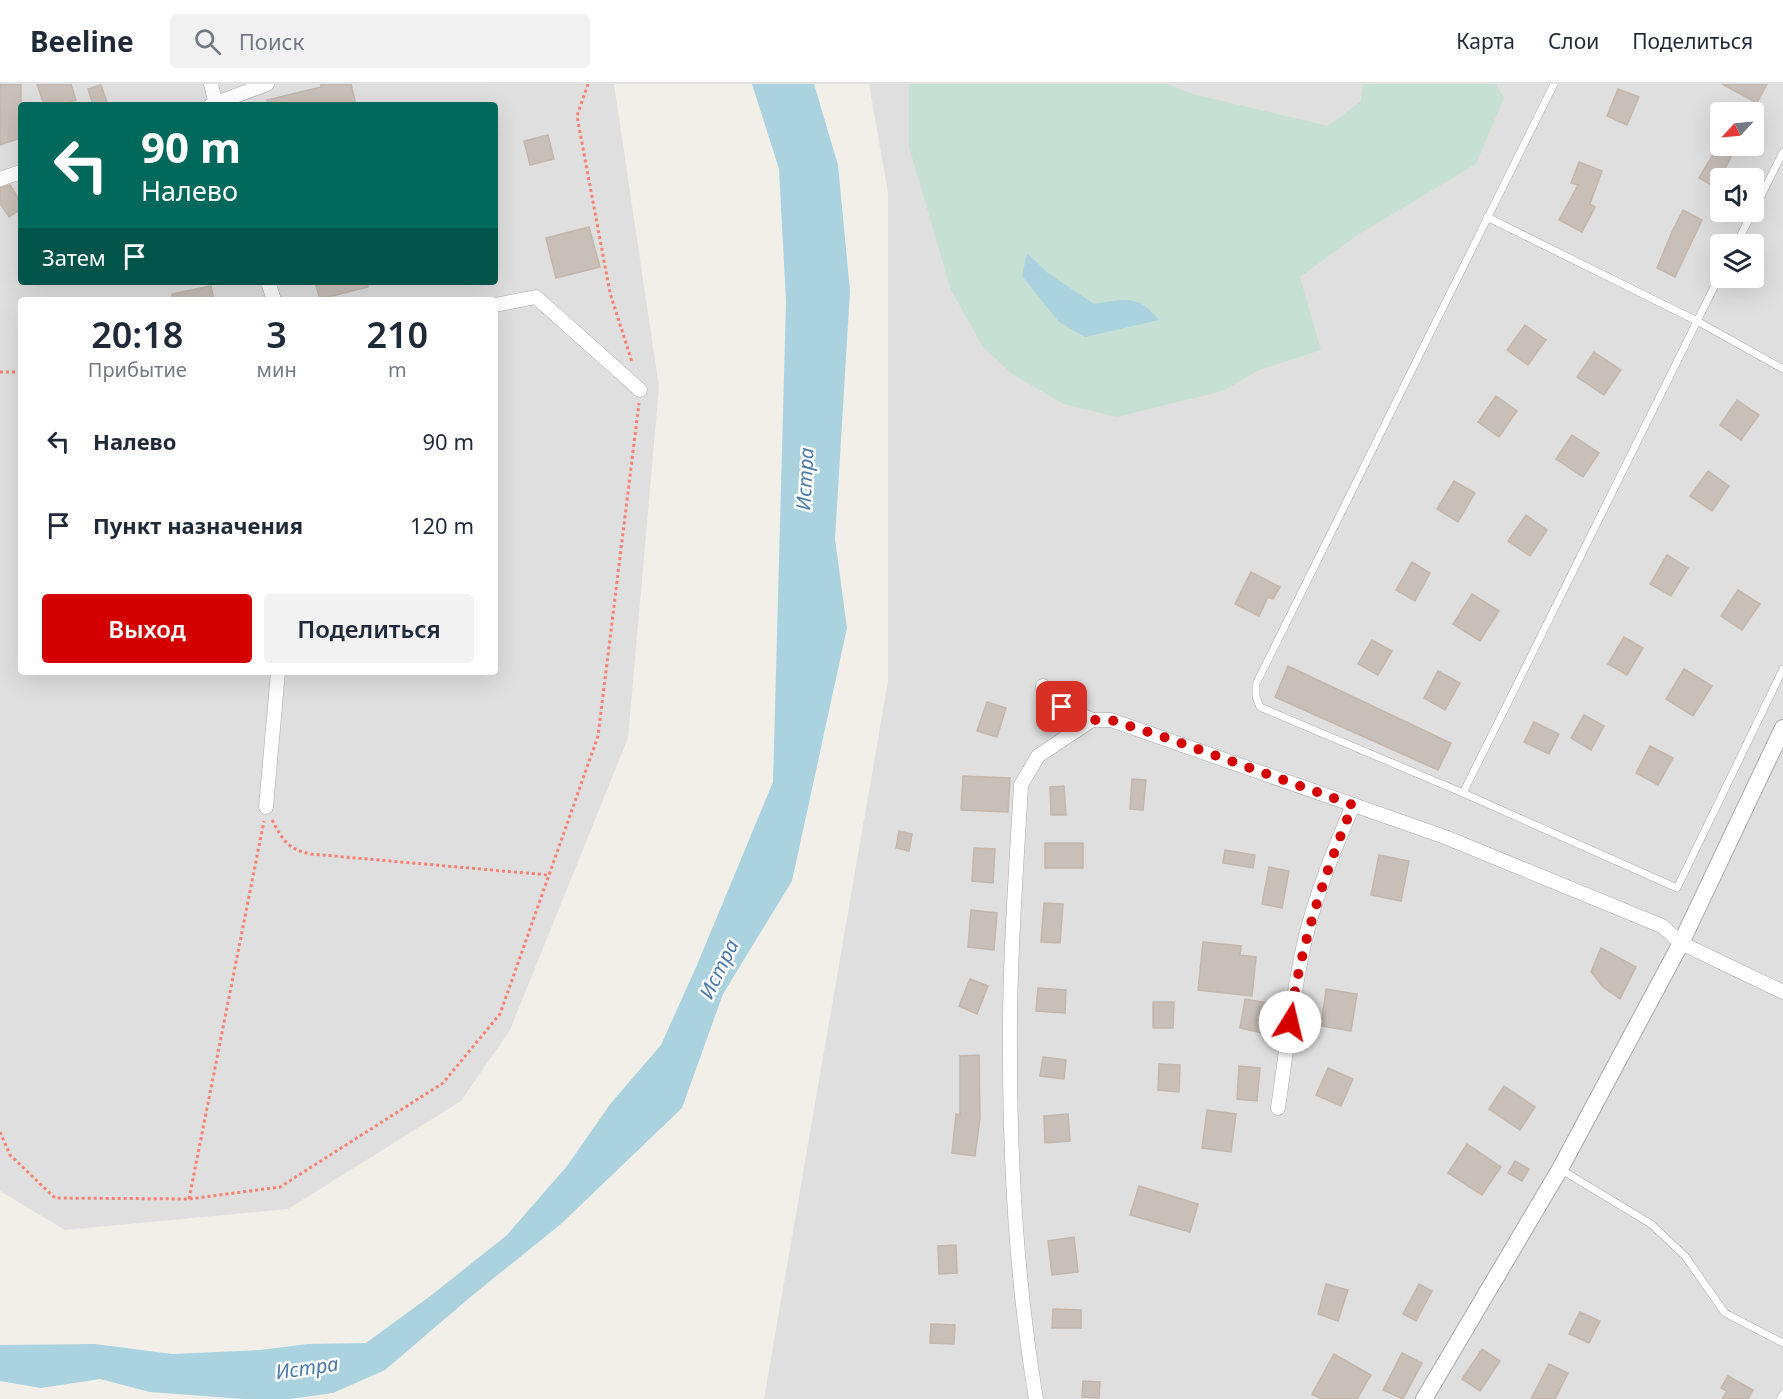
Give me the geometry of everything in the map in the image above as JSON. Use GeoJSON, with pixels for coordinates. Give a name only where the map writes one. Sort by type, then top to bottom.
{"type":"FeatureCollection","features":[{"type":"Feature","properties":{"kind":"street"},"geometry":{"type":"LineString","coordinates":[[211,84],[214,102]]}},
{"type":"Feature","properties":{"kind":"street"},"geometry":{"type":"LineString","coordinates":[[219,102],[267,84]]}},
{"type":"Feature","properties":{"kind":"street"},"geometry":{"type":"LineString","coordinates":[[0,179],[18,173]]}},
{"type":"Feature","properties":{"kind":"street"},"geometry":{"type":"LineString","coordinates":[[498,304],[536,297],[640,390]]}},
{"type":"Feature","properties":{"kind":"street"},"geometry":{"type":"LineString","coordinates":[[266,807],[278,675]]}},
{"type":"Feature","properties":{"kind":"street"},"geometry":{"type":"LineString","coordinates":[[1042,686],[1062,707],[1092,720],[1111,720],[1156,734],[1445,837],[1662,926],[1681,943],[1783,992]]}},
{"type":"Feature","properties":{"kind":"street"},"geometry":{"type":"LineString","coordinates":[[1036,1399],[1023,1325],[1012,1164],[1010,1053],[1021,785],[1038,756],[1092,720]]}},
{"type":"Feature","properties":{"kind":"street"},"geometry":{"type":"LineString","coordinates":[[1424,1399],[1560,1169],[1681,943],[1783,728]]}},
{"type":"Feature","properties":{"kind":"street"},"geometry":{"type":"LineString","coordinates":[[1278,1108],[1293,1001],[1305,941],[1332,855],[1353,805]]}},
{"type":"Feature","properties":{"kind":"lane"},"geometry":{"type":"LineString","coordinates":[[1554,84],[1256,684],[1256,696],[1260,707],[1463,793],[1677,888],[1783,669]]}},
{"type":"Feature","properties":{"kind":"lane"},"geometry":{"type":"LineString","coordinates":[[1764,189],[1783,152]]}},
{"type":"Feature","properties":{"kind":"lane"},"geometry":{"type":"LineString","coordinates":[[1487,217],[1697,321],[1783,369]]}},
{"type":"Feature","properties":{"kind":"lane"},"geometry":{"type":"LineString","coordinates":[[1463,793],[1713,288]]}},
{"type":"Feature","properties":{"kind":"lane"},"geometry":{"type":"LineString","coordinates":[[1560,1169],[1651,1224],[1685,1256],[1725,1313],[1783,1342]]}},
{"type":"Feature","properties":{"kind":"lane"},"geometry":{"type":"LineString","coordinates":[[1780,1399],[1783,1394]]}},
{"type":"Feature","properties":{"kind":"path"},"geometry":{"type":"LineString","coordinates":[[0,1132],[10,1155],[55,1198],[189,1199],[280,1187],[443,1083],[500,1014],[598,736],[640,390],[610,293],[578,116],[588,84]]}},
{"type":"Feature","properties":{"kind":"path"},"geometry":{"type":"LineString","coordinates":[[0,372],[18,372]]}},
{"type":"Feature","properties":{"kind":"path"},"geometry":{"type":"LineString","coordinates":[[266,807],[280,836],[294,850],[321,855],[549,875]]}},
{"type":"Feature","properties":{"kind":"path"},"geometry":{"type":"LineString","coordinates":[[189,1199],[266,807]]}},
{"type":"Feature","properties":{"kind":"shaded area"},"geometry":{"type":"Polygon","coordinates":[[[0,84],[614,84],[659,387],[628,738],[510,1030],[461,1101],[288,1209],[65,1230],[0,1191],[0,84]]]}},
{"type":"Feature","properties":{"kind":"shaded area"},"geometry":{"type":"Polygon","coordinates":[[[869,84],[1783,84],[1783,1399],[764,1399],[888,681],[888,193],[869,84]]]}},
{"type":"Feature","properties":{"kind":"green space"},"geometry":{"type":"Polygon","coordinates":[[[909,84],[1167,84],[1193,94],[1328,126],[1361,101],[1363,84],[1496,84],[1504,98],[1476,164],[1359,234],[1300,277],[1321,350],[1259,370],[1223,391],[1117,417],[1064,404],[1012,374],[983,347],[951,290],[909,147],[909,84]]]}},
{"type":"Feature","properties":{"kind":"water","name":"Истра"},"geometry":{"type":"Polygon","coordinates":[[[752,84],[814,84],[838,165],[850,291],[835,539],[847,628],[792,881],[723,994],[682,1108],[561,1224],[385,1370],[333,1393],[290,1399],[244,1399],[150,1392],[100,1379],[41,1388],[0,1381],[0,1345],[95,1344],[172,1354],[260,1350],[308,1344],[366,1343],[433,1294],[507,1235],[567,1166],[611,1103],[661,1045],[773,782],[786,301],[779,169],[752,84]]]}},
{"type":"Feature","properties":{"kind":"water"},"geometry":{"type":"Polygon","coordinates":[[[1027,253],[1048,273],[1094,304],[1130,300],[1144,306],[1159,320],[1085,337],[1059,322],[1022,276],[1027,253]]]}},
{"type":"Feature","properties":{"kind":"building"},"geometry":{"type":"Polygon","coordinates":[[[0,84],[21,84],[21,102],[18,102],[18,139],[0,145],[0,84]]]}},
{"type":"Feature","properties":{"kind":"building"},"geometry":{"type":"Polygon","coordinates":[[[37,84],[71,84],[76,100],[43,102],[37,84]]]}},
{"type":"Feature","properties":{"kind":"building"},"geometry":{"type":"Polygon","coordinates":[[[321,84],[351,84],[355,102],[267,102],[267,100],[321,87],[321,84]]]}},
{"type":"Feature","properties":{"kind":"building"},"geometry":{"type":"Polygon","coordinates":[[[1722,84],[1767,84],[1758,102],[1722,84]]]}},
{"type":"Feature","properties":{"kind":"building"},"geometry":{"type":"Polygon","coordinates":[[[101,85],[107,102],[92,102],[88,89],[101,85]]]}},
{"type":"Feature","properties":{"kind":"building"},"geometry":{"type":"Polygon","coordinates":[[[1618,89],[1639,97],[1627,125],[1607,116],[1618,89]]]}},
{"type":"Feature","properties":{"kind":"building"},"geometry":{"type":"Polygon","coordinates":[[[548,135],[554,159],[530,165],[524,141],[548,135]]]}},
{"type":"Feature","properties":{"kind":"building"},"geometry":{"type":"Polygon","coordinates":[[[1712,156],[1732,156],[1725,168],[1710,168],[1710,184],[1699,178],[1712,156]]]}},
{"type":"Feature","properties":{"kind":"building"},"geometry":{"type":"Polygon","coordinates":[[[1579,162],[1602,171],[1590,204],[1595,207],[1582,232],[1559,220],[1578,185],[1571,183],[1579,162]]]}},
{"type":"Feature","properties":{"kind":"building"},"geometry":{"type":"Polygon","coordinates":[[[10,185],[18,198],[18,211],[9,217],[0,203],[0,188],[10,185]]]}},
{"type":"Feature","properties":{"kind":"building"},"geometry":{"type":"Polygon","coordinates":[[[1683,210],[1702,220],[1675,277],[1657,268],[1683,210]]]}},
{"type":"Feature","properties":{"kind":"building"},"geometry":{"type":"Polygon","coordinates":[[[589,227],[600,267],[556,278],[546,238],[589,227]]]}},
{"type":"Feature","properties":{"kind":"building"},"geometry":{"type":"Polygon","coordinates":[[[316,285],[368,285],[368,287],[328,297],[319,297],[316,285]]]}},
{"type":"Feature","properties":{"kind":"building"},"geometry":{"type":"Polygon","coordinates":[[[211,286],[213,297],[172,297],[172,294],[211,286]]]}},
{"type":"Feature","properties":{"kind":"building"},"geometry":{"type":"Polygon","coordinates":[[[1525,325],[1546,340],[1528,365],[1507,350],[1525,325]]]}},
{"type":"Feature","properties":{"kind":"building"},"geometry":{"type":"Polygon","coordinates":[[[1594,352],[1621,370],[1604,395],[1577,377],[1594,352]]]}},
{"type":"Feature","properties":{"kind":"building"},"geometry":{"type":"Polygon","coordinates":[[[1496,396],[1517,411],[1499,437],[1478,422],[1496,396]]]}},
{"type":"Feature","properties":{"kind":"building"},"geometry":{"type":"Polygon","coordinates":[[[1737,400],[1759,415],[1741,440],[1720,425],[1737,400]]]}},
{"type":"Feature","properties":{"kind":"building"},"geometry":{"type":"Polygon","coordinates":[[[1572,435],[1599,453],[1583,477],[1556,459],[1572,435]]]}},
{"type":"Feature","properties":{"kind":"building"},"geometry":{"type":"Polygon","coordinates":[[[1708,471],[1729,486],[1712,511],[1690,496],[1708,471]]]}},
{"type":"Feature","properties":{"kind":"building"},"geometry":{"type":"Polygon","coordinates":[[[1454,481],[1475,493],[1458,522],[1437,509],[1454,481]]]}},
{"type":"Feature","properties":{"kind":"building"},"geometry":{"type":"Polygon","coordinates":[[[1526,515],[1547,530],[1530,556],[1508,541],[1526,515]]]}},
{"type":"Feature","properties":{"kind":"building"},"geometry":{"type":"Polygon","coordinates":[[[1667,555],[1688,568],[1671,596],[1650,584],[1667,555]]]}},
{"type":"Feature","properties":{"kind":"building"},"geometry":{"type":"Polygon","coordinates":[[[1412,562],[1430,573],[1415,601],[1396,590],[1412,562]]]}},
{"type":"Feature","properties":{"kind":"building"},"geometry":{"type":"Polygon","coordinates":[[[1251,572],[1280,587],[1273,599],[1268,597],[1259,616],[1235,604],[1251,572]]]}},
{"type":"Feature","properties":{"kind":"building"},"geometry":{"type":"Polygon","coordinates":[[[1738,590],[1760,604],[1742,630],[1721,616],[1738,590]]]}},
{"type":"Feature","properties":{"kind":"building"},"geometry":{"type":"Polygon","coordinates":[[[1472,594],[1499,611],[1480,641],[1453,624],[1472,594]]]}},
{"type":"Feature","properties":{"kind":"building"},"geometry":{"type":"Polygon","coordinates":[[[1624,637],[1643,648],[1627,675],[1608,664],[1624,637]]]}},
{"type":"Feature","properties":{"kind":"building"},"geometry":{"type":"Polygon","coordinates":[[[1372,640],[1392,651],[1378,675],[1358,664],[1372,640]]]}},
{"type":"Feature","properties":{"kind":"building"},"geometry":{"type":"Polygon","coordinates":[[[1288,666],[1451,743],[1438,770],[1275,697],[1288,666]]]}},
{"type":"Feature","properties":{"kind":"building"},"geometry":{"type":"Polygon","coordinates":[[[1684,669],[1712,686],[1693,716],[1666,699],[1684,669]]]}},
{"type":"Feature","properties":{"kind":"building"},"geometry":{"type":"Polygon","coordinates":[[[1438,671],[1460,683],[1445,710],[1424,698],[1438,671]]]}},
{"type":"Feature","properties":{"kind":"building"},"geometry":{"type":"Polygon","coordinates":[[[987,702],[1006,708],[997,737],[977,731],[987,702]]]}},
{"type":"Feature","properties":{"kind":"building"},"geometry":{"type":"Polygon","coordinates":[[[1584,715],[1604,726],[1591,750],[1571,738],[1584,715]]]}},
{"type":"Feature","properties":{"kind":"building"},"geometry":{"type":"Polygon","coordinates":[[[1534,722],[1559,734],[1549,754],[1524,742],[1534,722]]]}},
{"type":"Feature","properties":{"kind":"building"},"geometry":{"type":"Polygon","coordinates":[[[1650,746],[1673,758],[1658,785],[1636,773],[1650,746]]]}},
{"type":"Feature","properties":{"kind":"building"},"geometry":{"type":"Polygon","coordinates":[[[963,776],[1010,778],[1008,812],[961,810],[963,776]]]}},
{"type":"Feature","properties":{"kind":"building"},"geometry":{"type":"Polygon","coordinates":[[[1132,779],[1146,780],[1143,810],[1130,809],[1132,779]]]}},
{"type":"Feature","properties":{"kind":"building"},"geometry":{"type":"Polygon","coordinates":[[[1064,786],[1066,815],[1051,815],[1050,787],[1064,786]]]}},
{"type":"Feature","properties":{"kind":"building"},"geometry":{"type":"Polygon","coordinates":[[[899,831],[912,834],[909,851],[896,848],[899,831]]]}},
{"type":"Feature","properties":{"kind":"building"},"geometry":{"type":"Polygon","coordinates":[[[1045,843],[1083,843],[1083,868],[1045,868],[1045,843]]]}},
{"type":"Feature","properties":{"kind":"building"},"geometry":{"type":"Polygon","coordinates":[[[974,848],[995,849],[993,883],[972,881],[974,848]]]}},
{"type":"Feature","properties":{"kind":"building"},"geometry":{"type":"Polygon","coordinates":[[[1225,850],[1255,855],[1253,868],[1223,863],[1225,850]]]}},
{"type":"Feature","properties":{"kind":"building"},"geometry":{"type":"Polygon","coordinates":[[[1379,855],[1409,861],[1401,901],[1371,895],[1379,855]]]}},
{"type":"Feature","properties":{"kind":"building"},"geometry":{"type":"Polygon","coordinates":[[[1269,867],[1289,871],[1282,908],[1262,904],[1269,867]]]}},
{"type":"Feature","properties":{"kind":"building"},"geometry":{"type":"Polygon","coordinates":[[[1044,903],[1063,904],[1060,943],[1041,942],[1044,903]]]}},
{"type":"Feature","properties":{"kind":"building"},"geometry":{"type":"Polygon","coordinates":[[[971,910],[997,913],[994,950],[968,947],[971,910]]]}},
{"type":"Feature","properties":{"kind":"building"},"geometry":{"type":"Polygon","coordinates":[[[1203,942],[1241,946],[1240,955],[1256,957],[1252,996],[1198,990],[1203,942]]]}},
{"type":"Feature","properties":{"kind":"building"},"geometry":{"type":"Polygon","coordinates":[[[1601,948],[1636,967],[1620,999],[1603,987],[1591,972],[1601,948]]]}},
{"type":"Feature","properties":{"kind":"building"},"geometry":{"type":"Polygon","coordinates":[[[970,979],[988,986],[977,1014],[959,1006],[970,979]]]}},
{"type":"Feature","properties":{"kind":"building"},"geometry":{"type":"Polygon","coordinates":[[[1038,988],[1066,990],[1065,1013],[1036,1011],[1038,988]]]}},
{"type":"Feature","properties":{"kind":"building"},"geometry":{"type":"Polygon","coordinates":[[[1326,989],[1357,994],[1351,1031],[1321,1026],[1326,989]]]}},
{"type":"Feature","properties":{"kind":"building"},"geometry":{"type":"Polygon","coordinates":[[[1245,999],[1268,1003],[1263,1033],[1240,1028],[1245,999]]]}},
{"type":"Feature","properties":{"kind":"building"},"geometry":{"type":"Polygon","coordinates":[[[1153,1002],[1174,1002],[1173,1028],[1153,1028],[1153,1002]]]}},
{"type":"Feature","properties":{"kind":"building"},"geometry":{"type":"Polygon","coordinates":[[[979,1055],[980,1118],[975,1156],[952,1153],[956,1114],[960,1115],[960,1056],[979,1055]]]}},
{"type":"Feature","properties":{"kind":"building"},"geometry":{"type":"Polygon","coordinates":[[[1043,1057],[1066,1060],[1064,1079],[1040,1076],[1043,1057]]]}},
{"type":"Feature","properties":{"kind":"building"},"geometry":{"type":"Polygon","coordinates":[[[1159,1064],[1180,1065],[1179,1092],[1158,1090],[1159,1064]]]}},
{"type":"Feature","properties":{"kind":"building"},"geometry":{"type":"Polygon","coordinates":[[[1239,1066],[1260,1068],[1257,1101],[1237,1099],[1239,1066]]]}},
{"type":"Feature","properties":{"kind":"building"},"geometry":{"type":"Polygon","coordinates":[[[1328,1068],[1353,1079],[1341,1106],[1316,1095],[1328,1068]]]}},
{"type":"Feature","properties":{"kind":"building"},"geometry":{"type":"Polygon","coordinates":[[[1504,1086],[1535,1107],[1520,1130],[1489,1109],[1504,1086]]]}},
{"type":"Feature","properties":{"kind":"building"},"geometry":{"type":"Polygon","coordinates":[[[1207,1110],[1236,1114],[1231,1152],[1202,1148],[1207,1110]]]}},
{"type":"Feature","properties":{"kind":"building"},"geometry":{"type":"Polygon","coordinates":[[[1068,1114],[1070,1141],[1045,1143],[1044,1116],[1068,1114]]]}},
{"type":"Feature","properties":{"kind":"building"},"geometry":{"type":"Polygon","coordinates":[[[1467,1144],[1501,1167],[1482,1195],[1448,1173],[1467,1144]]]}},
{"type":"Feature","properties":{"kind":"building"},"geometry":{"type":"Polygon","coordinates":[[[1515,1161],[1529,1169],[1522,1181],[1508,1173],[1515,1161]]]}},
{"type":"Feature","properties":{"kind":"building"},"geometry":{"type":"Polygon","coordinates":[[[1139,1186],[1198,1204],[1190,1232],[1130,1215],[1139,1186]]]}},
{"type":"Feature","properties":{"kind":"building"},"geometry":{"type":"Polygon","coordinates":[[[1074,1237],[1078,1272],[1052,1275],[1048,1241],[1074,1237]]]}},
{"type":"Feature","properties":{"kind":"building"},"geometry":{"type":"Polygon","coordinates":[[[956,1245],[957,1273],[939,1274],[938,1246],[956,1245]]]}},
{"type":"Feature","properties":{"kind":"building"},"geometry":{"type":"Polygon","coordinates":[[[1326,1284],[1348,1290],[1338,1321],[1318,1314],[1326,1284]]]}},
{"type":"Feature","properties":{"kind":"building"},"geometry":{"type":"Polygon","coordinates":[[[1419,1284],[1432,1291],[1416,1321],[1403,1314],[1419,1284]]]}},
{"type":"Feature","properties":{"kind":"building"},"geometry":{"type":"Polygon","coordinates":[[[1053,1309],[1081,1310],[1081,1328],[1052,1328],[1053,1309]]]}},
{"type":"Feature","properties":{"kind":"building"},"geometry":{"type":"Polygon","coordinates":[[[1580,1312],[1600,1321],[1589,1343],[1569,1334],[1580,1312]]]}},
{"type":"Feature","properties":{"kind":"building"},"geometry":{"type":"Polygon","coordinates":[[[931,1324],[955,1325],[954,1344],[930,1343],[931,1324]]]}},
{"type":"Feature","properties":{"kind":"building"},"geometry":{"type":"Polygon","coordinates":[[[1482,1349],[1500,1361],[1480,1391],[1462,1379],[1482,1349]]]}},
{"type":"Feature","properties":{"kind":"building"},"geometry":{"type":"Polygon","coordinates":[[[1402,1353],[1422,1363],[1403,1399],[1383,1390],[1402,1353]]]}},
{"type":"Feature","properties":{"kind":"building"},"geometry":{"type":"Polygon","coordinates":[[[1334,1354],[1371,1375],[1357,1399],[1321,1399],[1312,1394],[1334,1354]]]}},
{"type":"Feature","properties":{"kind":"building"},"geometry":{"type":"Polygon","coordinates":[[[1549,1364],[1568,1373],[1555,1399],[1531,1399],[1549,1364]]]}},
{"type":"Feature","properties":{"kind":"building"},"geometry":{"type":"Polygon","coordinates":[[[1728,1376],[1753,1390],[1748,1399],[1722,1399],[1727,1391],[1721,1388],[1728,1376]]]}},
{"type":"Feature","properties":{"kind":"building"},"geometry":{"type":"Polygon","coordinates":[[[1083,1381],[1100,1382],[1099,1398],[1082,1397],[1083,1381]]]}},
{"type":"Feature","properties":{"kind":"route"},"geometry":{"type":"LineString","coordinates":[[1062,707],[1092,720],[1111,720],[1167,738],[1353,805],[1332,855],[1305,941],[1290,1022]]}}]}
